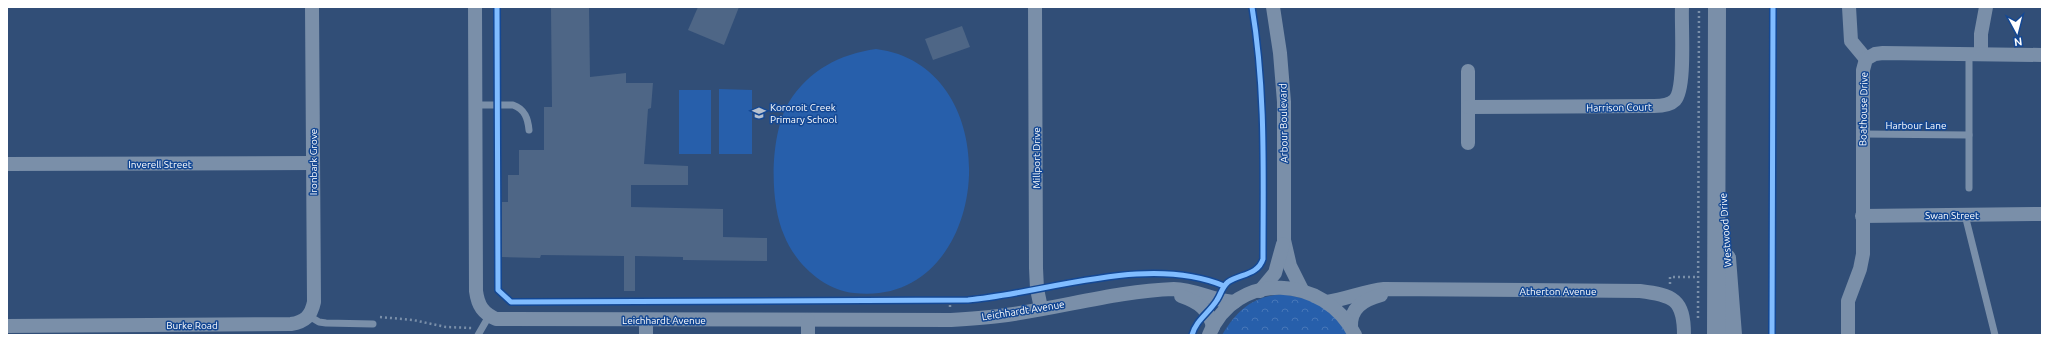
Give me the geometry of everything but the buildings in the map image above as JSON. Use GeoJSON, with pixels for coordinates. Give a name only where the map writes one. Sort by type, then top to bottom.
{"type":"FeatureCollection","features":[{"type":"Feature","properties":{"kind":"street","name":"Ironbark Grove"},"geometry":{"type":"LineString","coordinates":[[308,316],[314,302],[312,7]]}},
{"type":"Feature","properties":{"kind":"street"},"geometry":{"type":"LineString","coordinates":[[475,7],[476,291],[479,305],[489,316]]}},
{"type":"Feature","properties":{"kind":"street","name":"Millport Drive"},"geometry":{"type":"LineString","coordinates":[[1035,7],[1036,268],[1037,289],[1041,308]]}},
{"type":"Feature","properties":{"kind":"street","name":"Arbour Boulevard"},"geometry":{"type":"LineString","coordinates":[[1273,7],[1280,53],[1284,102],[1284,240]]}},
{"type":"Feature","properties":{"kind":"street","name":"Harrison Court"},"geometry":{"type":"LineString","coordinates":[[1468,107],[1654,106],[1668,104],[1674,101],[1680,88],[1682,7]]}},
{"type":"Feature","properties":{"kind":"street","name":"Westwood Drive"},"geometry":{"type":"LineString","coordinates":[[1716,335],[1718,125],[1717,7]]}},
{"type":"Feature","properties":{"kind":"street"},"geometry":{"type":"LineString","coordinates":[[1849,7],[1851,41],[1866,59]]}},
{"type":"Feature","properties":{"kind":"street"},"geometry":{"type":"LineString","coordinates":[[1975,54],[1981,34],[1986,7]]}},
{"type":"Feature","properties":{"kind":"street","name":"Boathouse Drive"},"geometry":{"type":"LineString","coordinates":[[1848,335],[1848,301],[1860,269],[1863,254],[1863,70],[1866,59],[1875,54],[1883,53],[2042,55]]}},
{"type":"Feature","properties":{"kind":"street"},"geometry":{"type":"LineString","coordinates":[[1468,72],[1468,143]]}},
{"type":"Feature","properties":{"kind":"street","name":"Westwood Drive"},"geometry":{"type":"LineString","coordinates":[[1718,125],[1733,335]]}},
{"type":"Feature","properties":{"kind":"street","name":"Inverell Street"},"geometry":{"type":"LineString","coordinates":[[7,164],[313,163]]}},
{"type":"Feature","properties":{"kind":"street","name":"Swan Street"},"geometry":{"type":"LineString","coordinates":[[1862,216],[2042,214]]}},
{"type":"Feature","properties":{"kind":"street"},"geometry":{"type":"LineString","coordinates":[[1284,240],[1290,266],[1302,290]]}},
{"type":"Feature","properties":{"kind":"street"},"geometry":{"type":"LineString","coordinates":[[1260,291],[1275,273],[1284,240]]}},
{"type":"Feature","properties":{"kind":"street"},"geometry":{"type":"LineString","coordinates":[[1211,331],[1234,302],[1260,291],[1287,288],[1302,290],[1327,302],[1353,331]]}},
{"type":"Feature","properties":{"kind":"street"},"geometry":{"type":"LineString","coordinates":[[1151,292],[1182,290],[1234,302]]}},
{"type":"Feature","properties":{"kind":"street"},"geometry":{"type":"LineString","coordinates":[[1327,302],[1375,290],[1403,291]]}},
{"type":"Feature","properties":{"kind":"street"},"geometry":{"type":"LineString","coordinates":[[1353,331],[1350,317],[1355,309],[1361,304],[1377,296],[1403,291]]}},
{"type":"Feature","properties":{"kind":"street","name":"Atherton Avenue"},"geometry":{"type":"LineString","coordinates":[[1403,291],[1640,291],[1659,293],[1670,297]]}},
{"type":"Feature","properties":{"kind":"street"},"geometry":{"type":"LineString","coordinates":[[1151,292],[1171,294],[1198,304],[1207,311],[1211,331]]}},
{"type":"Feature","properties":{"kind":"street","name":"Leichhardt Avenue"},"geometry":{"type":"LineString","coordinates":[[489,316],[506,321],[950,320],[1000,316],[1099,297],[1151,292]]}},
{"type":"Feature","properties":{"kind":"street"},"geometry":{"type":"LineString","coordinates":[[1670,297],[1677,302],[1682,310],[1684,335]]}},
{"type":"Feature","properties":{"kind":"street","name":"Burke Road"},"geometry":{"type":"LineString","coordinates":[[7,326],[94,330],[291,324],[298,323],[308,316]]}},
{"type":"Feature","properties":{"kind":"street"},"geometry":{"type":"LineString","coordinates":[[646,320],[646,335]]}},
{"type":"Feature","properties":{"kind":"street"},"geometry":{"type":"LineString","coordinates":[[808,320],[808,335]]}},
{"type":"Feature","properties":{"kind":"lane"},"geometry":{"type":"LineString","coordinates":[[1969,188],[1969,135],[1975,54]]}},
{"type":"Feature","properties":{"kind":"lane"},"geometry":{"type":"LineString","coordinates":[[475,105],[513,105],[519,107],[527,117],[530,130]]}},
{"type":"Feature","properties":{"kind":"lane","name":"Harbour Lane"},"geometry":{"type":"LineString","coordinates":[[1863,134],[1969,135]]}},
{"type":"Feature","properties":{"kind":"lane"},"geometry":{"type":"LineString","coordinates":[[1965,215],[1995,335]]}},
{"type":"Feature","properties":{"kind":"lane"},"geometry":{"type":"LineString","coordinates":[[308,316],[319,322],[326,323],[373,324]]}},
{"type":"Feature","properties":{"kind":"lane"},"geometry":{"type":"LineString","coordinates":[[479,334],[489,316]]}},
{"type":"Feature","properties":{"kind":"path"},"geometry":{"type":"LineString","coordinates":[[1698,321],[1699,7]]}},
{"type":"Feature","properties":{"kind":"path"},"geometry":{"type":"LineString","coordinates":[[1670,297],[1670,277],[1698,277]]}},
{"type":"Feature","properties":{"kind":"path"},"geometry":{"type":"LineString","coordinates":[[942,300],[956,300]]}},
{"type":"Feature","properties":{"kind":"path"},"geometry":{"type":"LineString","coordinates":[[373,324],[374,318],[395,318],[446,327],[472,328],[479,334]]}},
{"type":"Feature","properties":{"kind":"green space"},"geometry":{"type":"Polygon","coordinates":[[[876,49],[920,65],[950,97],[966,138],[968,183],[958,227],[935,264],[900,288],[854,293],[832,287],[821,281],[803,265],[789,245],[779,221],[776,204],[774,186],[775,149],[778,132],[789,102],[806,81],[826,65],[850,55],[876,49]]]}},
{"type":"Feature","properties":{"kind":"green space"},"geometry":{"type":"Polygon","coordinates":[[[719,89],[752,90],[752,154],[719,154],[719,89]]]}},
{"type":"Feature","properties":{"kind":"green space"},"geometry":{"type":"Polygon","coordinates":[[[679,90],[711,90],[711,154],[679,154],[679,90]]]}},
{"type":"Feature","properties":{"kind":"green space"},"geometry":{"type":"Polygon","coordinates":[[[1283,294],[1320,302],[1351,335],[1222,335],[1240,311],[1254,301],[1283,294]]]}},
{"type":"Feature","properties":{"kind":"cycle path"},"geometry":{"type":"LineString","coordinates":[[497,7],[498,290],[511,302],[968,300],[999,296],[1097,278],[1163,274],[1194,277],[1224,286]]}},
{"type":"Feature","properties":{"kind":"cycle path"},"geometry":{"type":"LineString","coordinates":[[1192,335],[1196,325],[1214,305],[1226,284],[1233,279],[1253,271],[1261,264],[1263,259],[1262,102],[1260,70],[1252,7]]}},
{"type":"Feature","properties":{"kind":"cycle path"},"geometry":{"type":"LineString","coordinates":[[1772,335],[1773,7]]}},
{"type":"Feature","properties":{"kind":"place","name":"Kororoit Creek Primary School"},"geometry":{"type":"Point","coordinates":[759,113]}}]}
